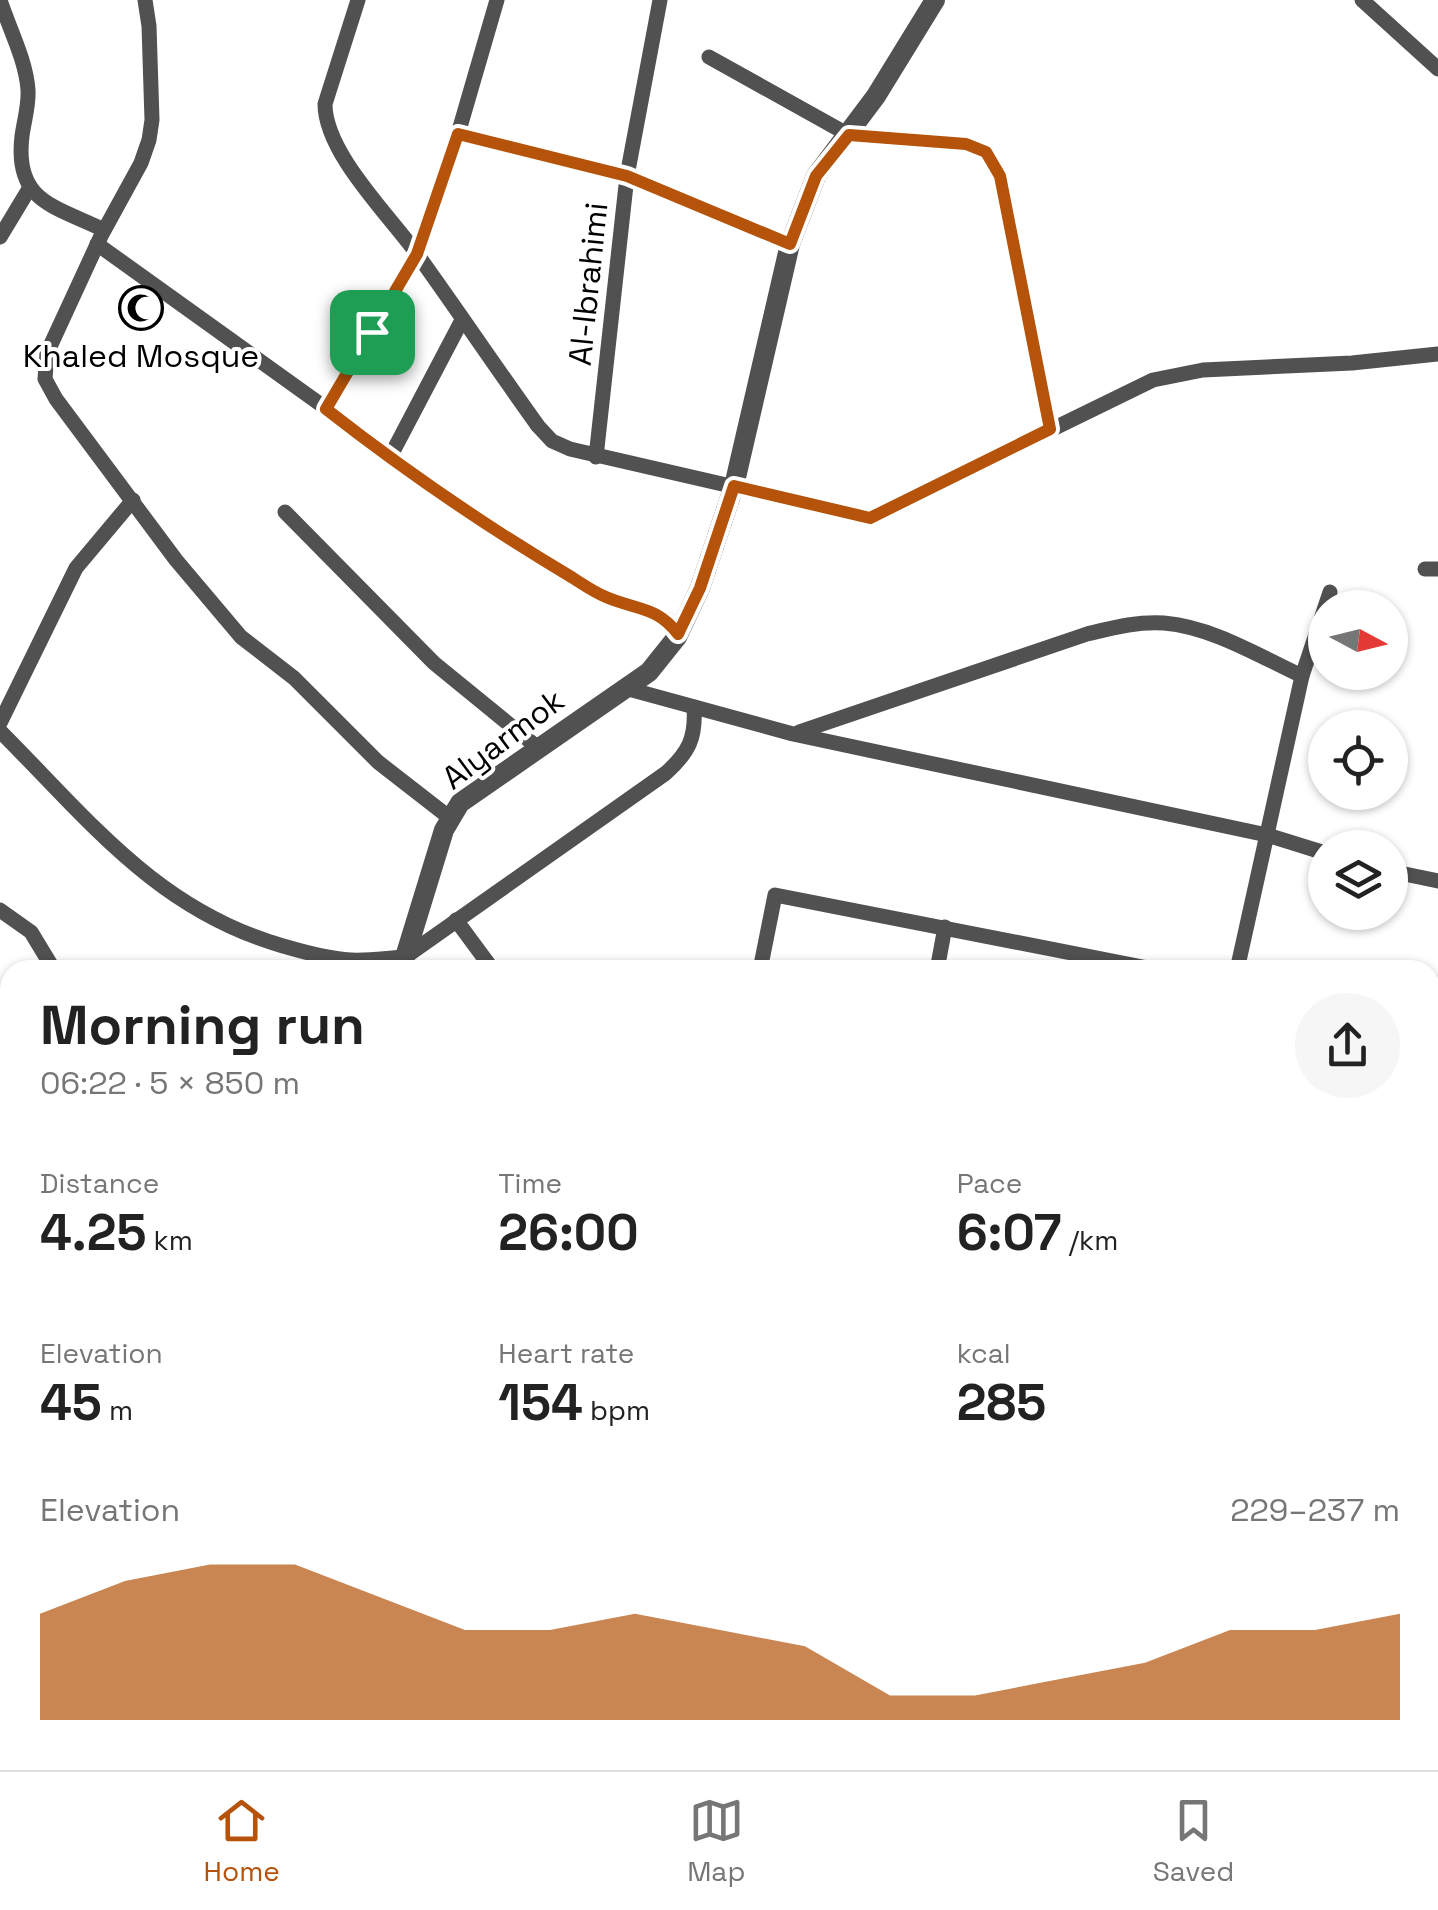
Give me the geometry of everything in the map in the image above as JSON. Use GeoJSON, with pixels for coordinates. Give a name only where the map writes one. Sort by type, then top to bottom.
{"type":"FeatureCollection","features":[{"type":"Feature","properties":{"kind":"street"},"geometry":{"type":"LineString","coordinates":[[0,0],[28,90],[22,173],[38,198],[101,237],[390,459],[602,596],[655,612],[668,620],[678,634],[700,588],[734,486],[790,244],[816,176],[849,135],[935,0]]}},
{"type":"Feature","properties":{"kind":"street"},"geometry":{"type":"LineString","coordinates":[[145,0],[150,26],[149,140],[52,341],[46,379],[56,400],[176,560],[241,637],[294,678],[378,762],[450,818]]}},
{"type":"Feature","properties":{"kind":"street"},"geometry":{"type":"LineString","coordinates":[[358,0],[329,86],[325,117],[332,134],[358,177],[552,441],[596,457],[870,518],[1153,380],[1203,370],[1438,354]]}},
{"type":"Feature","properties":{"kind":"street"},"geometry":{"type":"LineString","coordinates":[[326,409],[417,254],[458,134],[497,0]]}},
{"type":"Feature","properties":{"kind":"street","name":"Al-Ibrahimi"},"geometry":{"type":"LineString","coordinates":[[596,457],[627,176],[660,0]]}},
{"type":"Feature","properties":{"kind":"street"},"geometry":{"type":"LineString","coordinates":[[1362,0],[1438,69]]}},
{"type":"Feature","properties":{"kind":"street"},"geometry":{"type":"LineString","coordinates":[[709,57],[849,135],[966,144],[986,152],[995,162],[1050,429]]}},
{"type":"Feature","properties":{"kind":"street"},"geometry":{"type":"LineString","coordinates":[[458,134],[627,176],[790,244]]}},
{"type":"Feature","properties":{"kind":"street"},"geometry":{"type":"LineString","coordinates":[[0,238],[29,189]]}},
{"type":"Feature","properties":{"kind":"street"},"geometry":{"type":"LineString","coordinates":[[390,459],[462,320]]}},
{"type":"Feature","properties":{"kind":"street"},"geometry":{"type":"LineString","coordinates":[[0,722],[76,568],[133,500]]}},
{"type":"Feature","properties":{"kind":"street"},"geometry":{"type":"LineString","coordinates":[[284,512],[434,662],[537,747]]}},
{"type":"Feature","properties":{"kind":"street"},"geometry":{"type":"LineString","coordinates":[[793,734],[1088,634],[1126,625],[1164,623],[1197,630],[1302,676]]}},
{"type":"Feature","properties":{"kind":"street","name":"Alyarmok"},"geometry":{"type":"LineString","coordinates":[[403,960],[450,818],[460,802],[649,672],[678,634]]}},
{"type":"Feature","properties":{"kind":"street"},"geometry":{"type":"LineString","coordinates":[[1239,960],[1308,658]]}},
{"type":"Feature","properties":{"kind":"street"},"geometry":{"type":"LineString","coordinates":[[624,688],[793,734],[1267,835],[1308,848]]}},
{"type":"Feature","properties":{"kind":"street"},"geometry":{"type":"LineString","coordinates":[[407,960],[456,920],[666,773],[684,756],[695,728],[694,707]]}},
{"type":"Feature","properties":{"kind":"street"},"geometry":{"type":"LineString","coordinates":[[0,731],[123,858],[164,890],[205,916],[269,942],[350,960]]}},
{"type":"Feature","properties":{"kind":"street"},"geometry":{"type":"LineString","coordinates":[[1408,875],[1438,881]]}},
{"type":"Feature","properties":{"kind":"street"},"geometry":{"type":"LineString","coordinates":[[762,960],[775,896],[1108,960]]}},
{"type":"Feature","properties":{"kind":"street"},"geometry":{"type":"LineString","coordinates":[[0,910],[31,932],[48,960]]}},
{"type":"Feature","properties":{"kind":"street"},"geometry":{"type":"LineString","coordinates":[[456,920],[486,960]]}},
{"type":"Feature","properties":{"kind":"street"},"geometry":{"type":"LineString","coordinates":[[939,960],[945,927]]}},
{"type":"Feature","properties":{"kind":"place","name":"Khaled Mosque"},"geometry":{"type":"Point","coordinates":[141,308]}},
{"type":"Feature","properties":{"kind":"route"},"geometry":{"type":"LineString","coordinates":[[458,134],[627,176],[790,244],[816,176],[849,135],[966,144],[986,152],[1000,176],[1050,429],[870,518],[734,486],[700,588],[678,634],[668,620],[655,612],[602,596],[545,562],[390,459],[326,409],[372,332],[417,254],[458,134]]}}]}
